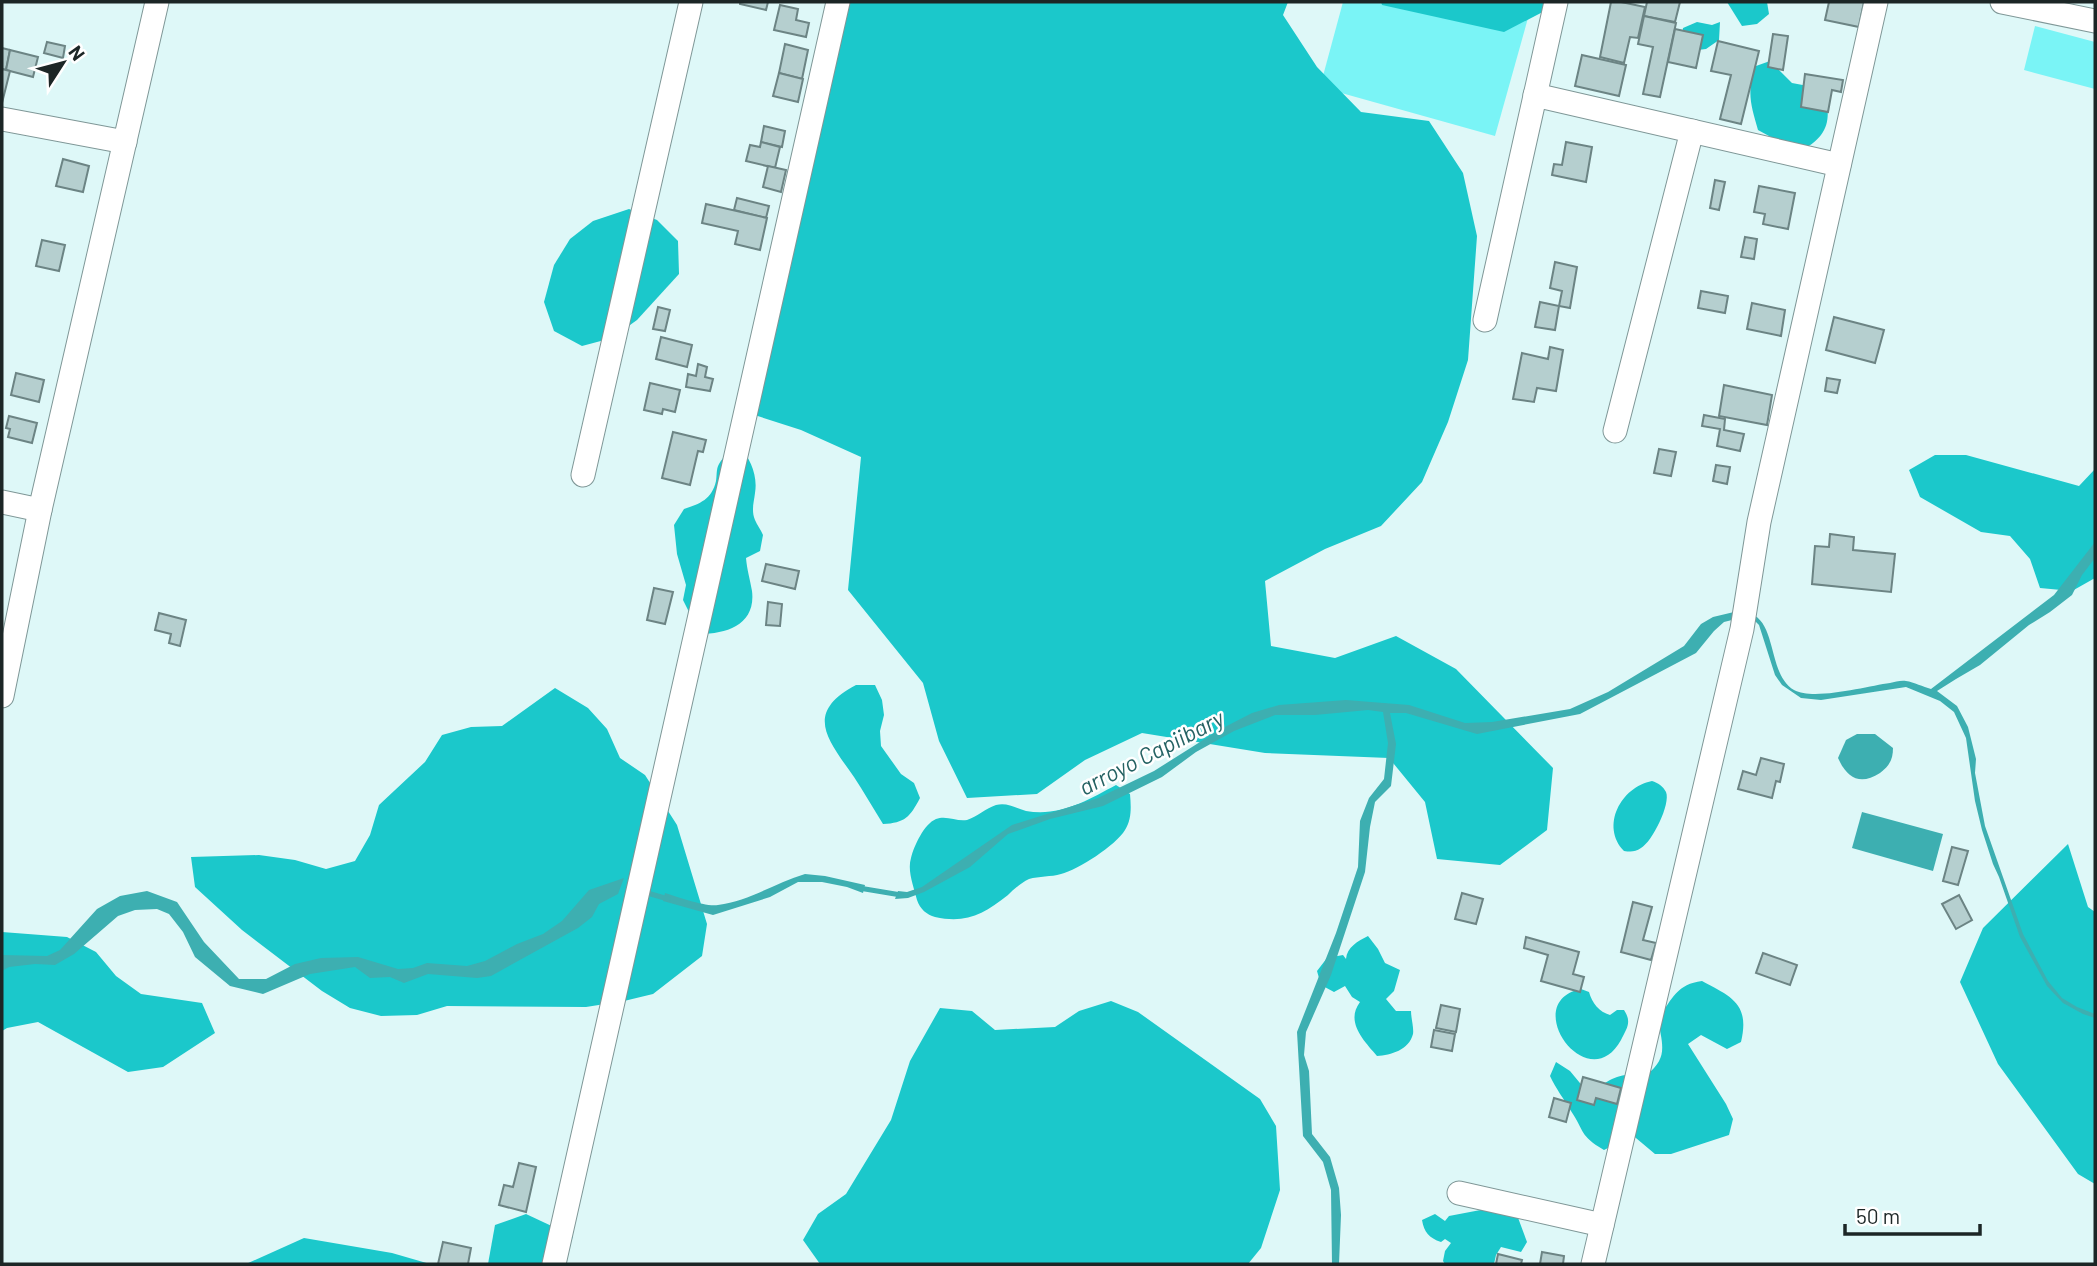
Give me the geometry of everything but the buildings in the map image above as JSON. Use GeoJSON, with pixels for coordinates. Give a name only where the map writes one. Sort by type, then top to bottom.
{"type":"FeatureCollection","features":[{"type":"Feature","properties":{"kind":"street"},"geometry":{"type":"LineString","coordinates":[[2,696],[40,510],[157,2]]}},
{"type":"Feature","properties":{"kind":"street"},"geometry":{"type":"LineString","coordinates":[[583,475],[691,2]]}},
{"type":"Feature","properties":{"kind":"street"},"geometry":{"type":"LineString","coordinates":[[554,1264],[838,2]]}},
{"type":"Feature","properties":{"kind":"street"},"geometry":{"type":"LineString","coordinates":[[1485,320],[1556,2]]}},
{"type":"Feature","properties":{"kind":"street"},"geometry":{"type":"LineString","coordinates":[[1593,1264],[1742,629],[1759,522],[1876,2]]}},
{"type":"Feature","properties":{"kind":"street"},"geometry":{"type":"LineString","coordinates":[[2002,2],[2095,21]]}},
{"type":"Feature","properties":{"kind":"street"},"geometry":{"type":"LineString","coordinates":[[1535,95],[1839,165]]}},
{"type":"Feature","properties":{"kind":"street"},"geometry":{"type":"LineString","coordinates":[[2,119],[125,142]]}},
{"type":"Feature","properties":{"kind":"street"},"geometry":{"type":"LineString","coordinates":[[1615,431],[1692,131]]}},
{"type":"Feature","properties":{"kind":"street"},"geometry":{"type":"LineString","coordinates":[[2,502],[40,510]]}},
{"type":"Feature","properties":{"kind":"street"},"geometry":{"type":"LineString","coordinates":[[1459,1193],[1602,1225]]}},
{"type":"Feature","properties":{"kind":"shaded area"},"geometry":{"type":"Polygon","coordinates":[[[849,2],[1288,2],[1283,15],[1317,67],[1361,112],[1429,121],[1463,173],[1477,236],[1468,360],[1448,422],[1422,482],[1381,526],[1325,549],[1265,581],[1271,646],[1335,658],[1396,636],[1456,669],[1553,768],[1547,830],[1500,865],[1437,859],[1425,802],[1389,758],[1265,753],[1142,733],[1085,760],[1037,794],[967,798],[939,741],[923,683],[848,590],[861,457],[801,430],[739,410],[849,2]]]}},
{"type":"Feature","properties":{"kind":"shaded area"},"geometry":{"type":"Polygon","coordinates":[[[1343,2],[1471,2],[1528,18],[1495,136],[1320,87],[1343,2]]]}},
{"type":"Feature","properties":{"kind":"shaded area"},"geometry":{"type":"Polygon","coordinates":[[[1381,2],[1558,4],[1504,32],[1382,5],[1381,2]]]}},
{"type":"Feature","properties":{"kind":"shaded area"},"geometry":{"type":"Polygon","coordinates":[[[1727,2],[1767,2],[1769,14],[1757,24],[1742,26],[1727,2]]]}},
{"type":"Feature","properties":{"kind":"shaded area"},"geometry":{"type":"Polygon","coordinates":[[[1697,22],[1712,25],[1720,22],[1719,40],[1706,49],[1698,50],[1682,35],[1683,28],[1697,22]]]}},
{"type":"Feature","properties":{"kind":"shaded area"},"geometry":{"type":"Polygon","coordinates":[[[2035,26],[2095,42],[2095,89],[2024,70],[2035,26]]]}},
{"type":"Feature","properties":{"kind":"shaded area"},"geometry":{"type":"Polygon","coordinates":[[[1770,61],[1792,83],[1824,89],[1828,110],[1826,127],[1816,140],[1798,152],[1758,130],[1752,106],[1751,83],[1756,66],[1770,61]]]}},
{"type":"Feature","properties":{"kind":"shaded area"},"geometry":{"type":"Polygon","coordinates":[[[629,209],[657,220],[678,241],[679,274],[637,320],[612,338],[582,346],[554,331],[544,302],[554,265],[570,239],[593,221],[629,209]]]}},
{"type":"Feature","properties":{"kind":"shaded area"},"geometry":{"type":"Polygon","coordinates":[[[740,446],[754,474],[756,486],[753,513],[763,535],[760,551],[746,558],[752,591],[750,612],[738,625],[730,629],[700,634],[683,600],[686,585],[677,554],[674,525],[684,509],[700,503],[708,496],[714,487],[721,461],[740,446]]]}},
{"type":"Feature","properties":{"kind":"shaded area"},"geometry":{"type":"Polygon","coordinates":[[[1935,455],[1966,455],[2079,486],[2095,469],[2095,578],[2072,591],[2040,588],[2030,559],[2010,536],[1981,532],[1920,497],[1909,470],[1935,455]]]}},
{"type":"Feature","properties":{"kind":"shaded area"},"geometry":{"type":"Polygon","coordinates":[[[2095,542],[2095,558],[2072,595],[2029,625],[1980,665],[1937,691],[1957,706],[1968,727],[1976,759],[1975,773],[1985,826],[2023,934],[2048,981],[2062,998],[2095,1014],[2095,1018],[2063,1003],[2047,986],[2020,937],[1982,830],[1966,738],[1954,712],[1940,701],[1906,687],[1821,700],[1801,698],[1782,685],[1775,675],[1759,625],[1750,620],[1751,614],[1759,619],[1765,628],[1780,673],[1794,690],[1814,694],[1827,693],[1902,681],[1931,689],[2054,595],[2095,542]]]}},
{"type":"Feature","properties":{"kind":"shaded area"},"geometry":{"type":"Polygon","coordinates":[[[1734,612],[1732,620],[1724,622],[1714,631],[1696,653],[1580,714],[1477,734],[1406,713],[1390,713],[1396,744],[1391,786],[1375,802],[1365,872],[1331,975],[1306,1032],[1304,1055],[1309,1071],[1312,1134],[1330,1157],[1339,1188],[1339,1264],[1332,1264],[1331,1190],[1323,1162],[1303,1136],[1297,1032],[1336,933],[1358,867],[1360,821],[1369,798],[1384,779],[1388,743],[1383,712],[1368,710],[1315,715],[1275,715],[1234,731],[1196,752],[1162,777],[1103,806],[1050,819],[1008,834],[970,867],[924,892],[895,899],[898,891],[907,892],[922,887],[1012,825],[1098,798],[1154,771],[1219,730],[1252,713],[1279,705],[1346,700],[1409,705],[1465,723],[1492,722],[1570,709],[1608,692],[1684,646],[1701,624],[1713,617],[1734,612]]]}},
{"type":"Feature","properties":{"kind":"shaded area"},"geometry":{"type":"Polygon","coordinates":[[[856,685],[875,685],[882,700],[884,715],[880,731],[881,746],[901,774],[914,783],[920,798],[910,814],[897,822],[883,824],[836,751],[825,728],[825,717],[830,706],[840,695],[856,685]]]}},
{"type":"Feature","properties":{"kind":"shaded area"},"geometry":{"type":"Polygon","coordinates":[[[555,688],[588,708],[607,729],[620,758],[645,775],[677,825],[707,924],[702,956],[653,994],[586,1007],[447,1006],[417,1015],[381,1016],[350,1008],[322,991],[242,930],[195,887],[191,857],[259,855],[295,860],[326,869],[355,861],[370,835],[379,805],[425,762],[442,735],[471,727],[502,726],[555,688]]]}},
{"type":"Feature","properties":{"kind":"shaded area"},"geometry":{"type":"Polygon","coordinates":[[[1857,734],[1875,734],[1893,748],[1886,768],[1866,779],[1850,775],[1838,758],[1846,740],[1857,734]]]}},
{"type":"Feature","properties":{"kind":"shaded area"},"geometry":{"type":"Polygon","coordinates":[[[1652,781],[1666,792],[1663,813],[1655,831],[1641,848],[1631,852],[1624,851],[1614,830],[1617,809],[1631,791],[1652,781]]]}},
{"type":"Feature","properties":{"kind":"shaded area"},"geometry":{"type":"Polygon","coordinates":[[[1116,785],[1130,794],[1129,821],[1114,843],[1086,862],[1068,872],[1029,879],[974,916],[956,919],[935,917],[920,906],[911,879],[910,863],[924,830],[936,819],[967,820],[1000,804],[1026,811],[1050,812],[1084,801],[1116,785]]]}},
{"type":"Feature","properties":{"kind":"shaded area"},"geometry":{"type":"Polygon","coordinates":[[[1862,812],[1943,834],[1933,871],[1852,848],[1862,812]]]}},
{"type":"Feature","properties":{"kind":"shaded area"},"geometry":{"type":"Polygon","coordinates":[[[2068,844],[2088,907],[2095,912],[2095,1184],[2078,1174],[1998,1064],[1960,982],[1983,928],[2068,844]]]}},
{"type":"Feature","properties":{"kind":"shaded area"},"geometry":{"type":"Polygon","coordinates":[[[805,874],[865,885],[863,893],[822,882],[798,882],[770,897],[713,915],[663,901],[665,893],[706,905],[729,903],[805,874]]]}},
{"type":"Feature","properties":{"kind":"shaded area"},"geometry":{"type":"Polygon","coordinates":[[[624,878],[618,894],[599,904],[592,917],[578,928],[491,976],[477,978],[428,974],[404,983],[390,977],[370,978],[355,967],[310,974],[263,994],[230,986],[195,957],[183,932],[169,914],[157,909],[135,910],[118,916],[74,954],[55,965],[35,964],[9,967],[2,971],[2,955],[47,956],[60,950],[97,909],[120,896],[147,891],[177,902],[204,942],[239,979],[266,979],[295,964],[321,958],[358,957],[398,969],[427,963],[467,966],[485,961],[543,934],[562,921],[589,890],[624,878]]]}},
{"type":"Feature","properties":{"kind":"shaded area"},"geometry":{"type":"Polygon","coordinates":[[[2,932],[67,937],[96,952],[116,976],[141,994],[202,1003],[215,1033],[163,1067],[128,1072],[38,1022],[2,1031],[2,932]]]}},
{"type":"Feature","properties":{"kind":"shaded area"},"geometry":{"type":"Polygon","coordinates":[[[1368,936],[1385,963],[1400,970],[1394,991],[1386,999],[1396,1011],[1411,1011],[1413,1029],[1411,1039],[1404,1048],[1377,1056],[1362,1038],[1355,1024],[1354,1017],[1360,1002],[1352,997],[1345,986],[1334,992],[1321,985],[1317,971],[1327,958],[1343,955],[1346,959],[1351,948],[1368,936]]]}},
{"type":"Feature","properties":{"kind":"shaded area"},"geometry":{"type":"Polygon","coordinates":[[[1702,981],[1730,997],[1741,1010],[1743,1019],[1741,1042],[1727,1049],[1701,1035],[1688,1044],[1733,1119],[1729,1135],[1671,1154],[1655,1154],[1630,1133],[1604,1150],[1583,1133],[1552,1081],[1550,1076],[1556,1062],[1570,1071],[1589,1094],[1615,1078],[1646,1075],[1661,1056],[1658,1019],[1681,989],[1702,981]]]}},
{"type":"Feature","properties":{"kind":"shaded area"},"geometry":{"type":"Polygon","coordinates":[[[1581,989],[1589,992],[1602,1012],[1610,1015],[1617,1010],[1624,1010],[1626,1014],[1628,1025],[1625,1032],[1607,1056],[1592,1059],[1577,1054],[1565,1042],[1557,1027],[1556,1011],[1563,997],[1581,989]]]}},
{"type":"Feature","properties":{"kind":"shaded area"},"geometry":{"type":"Polygon","coordinates":[[[1111,1001],[1138,1012],[1260,1099],[1276,1126],[1280,1190],[1261,1248],[1248,1264],[820,1264],[803,1240],[818,1214],[846,1194],[891,1120],[910,1061],[940,1008],[972,1011],[995,1030],[1055,1027],[1079,1011],[1111,1001]]]}},
{"type":"Feature","properties":{"kind":"shaded area"},"geometry":{"type":"Polygon","coordinates":[[[1491,1208],[1517,1215],[1527,1242],[1521,1252],[1501,1247],[1494,1264],[1445,1264],[1445,1251],[1451,1243],[1445,1239],[1441,1242],[1430,1236],[1422,1220],[1435,1214],[1445,1221],[1449,1216],[1491,1208]]]}},
{"type":"Feature","properties":{"kind":"shaded area"},"geometry":{"type":"Polygon","coordinates":[[[526,1214],[573,1236],[563,1264],[488,1264],[495,1225],[526,1214]]]}},
{"type":"Feature","properties":{"kind":"shaded area"},"geometry":{"type":"Polygon","coordinates":[[[304,1238],[392,1253],[430,1264],[246,1264],[304,1238]]]}},
{"type":"Feature","properties":{"kind":"waterway","name":"arroyo Capiibary"},"geometry":{"type":"LineString","coordinates":[[859,888],[901,895]]}},
{"type":"Feature","properties":{"kind":"waterway","name":"arroyo Capiibary"},"geometry":{"type":"LineString","coordinates":[[644,892],[668,899]]}}]}
